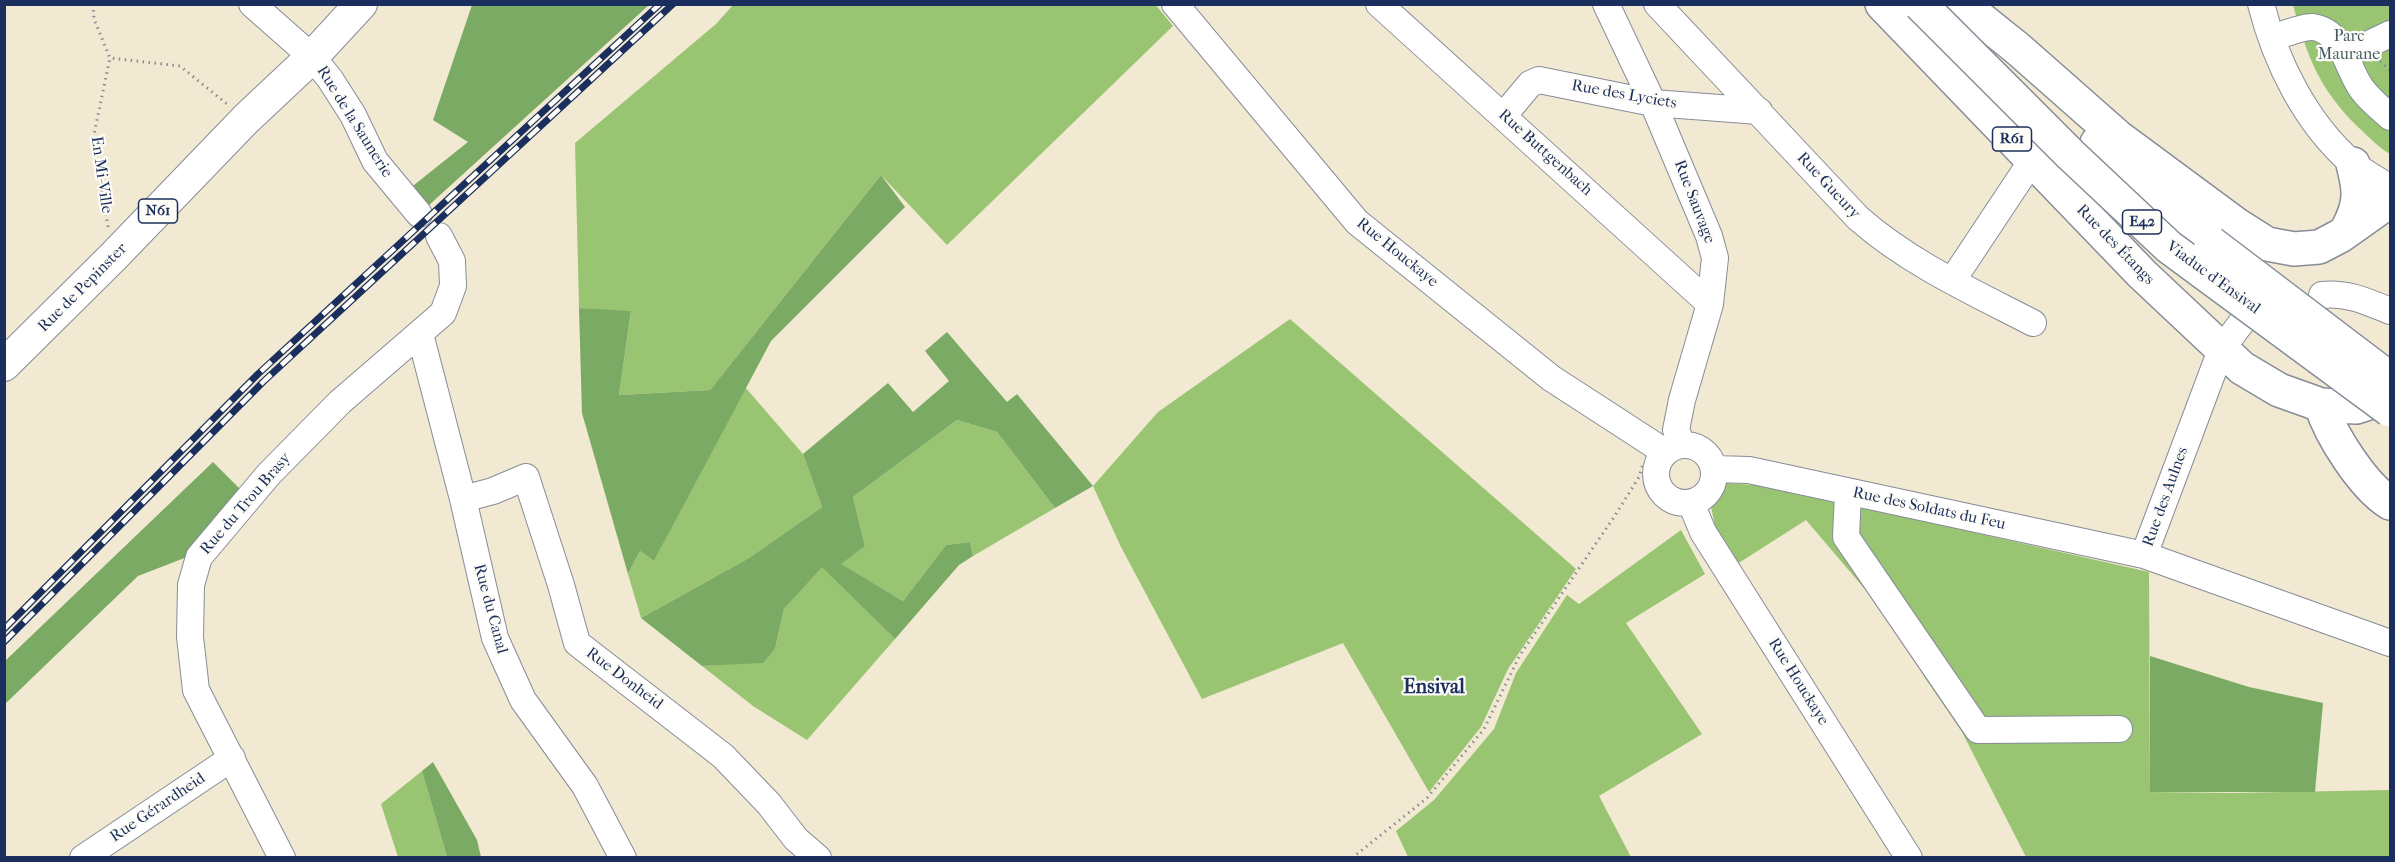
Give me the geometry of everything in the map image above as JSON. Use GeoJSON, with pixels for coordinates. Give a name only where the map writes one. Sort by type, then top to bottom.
{"type":"FeatureCollection","features":[{"type":"Feature","properties":{"kind":"highway","name":"Rue des Étangs"},"geometry":{"type":"LineString","coordinates":[[1882,4],[2142,274],[2242,368],[2265,383],[2321,405],[2356,407],[2391,396]]}},
{"type":"Feature","properties":{"kind":"highway","name":"Viaduc d’Ensival"},"geometry":{"type":"LineString","coordinates":[[1920,4],[2071,155],[2169,247],[2391,410]]}},
{"type":"Feature","properties":{"kind":"highway","name":"R61"},"geometry":{"type":"LineString","coordinates":[[1928,4],[2059,135],[2164,233],[2270,313],[2329,348],[2358,356],[2391,357]]}},
{"type":"Feature","properties":{"kind":"highway","name":"Viaduc d’Ensival"},"geometry":{"type":"LineString","coordinates":[[1956,4],[2138,183],[2211,243],[2391,378]]}},
{"type":"Feature","properties":{"kind":"highway"},"geometry":{"type":"LineString","coordinates":[[1962,4],[2017,48],[2118,137],[2251,235],[2279,248],[2319,247],[2340,236],[2348,228],[2382,207],[2391,204]]}},
{"type":"Feature","properties":{"kind":"highway"},"geometry":{"type":"LineString","coordinates":[[2348,228],[2357,210],[2359,197],[2353,164]]}},
{"type":"Feature","properties":{"kind":"highway"},"geometry":{"type":"LineString","coordinates":[[2356,470],[2354,436],[2356,407],[2360,395],[2369,382],[2391,378]]}},
{"type":"Feature","properties":{"kind":"highway"},"geometry":{"type":"LineString","coordinates":[[2321,405],[2331,429],[2356,470],[2366,484],[2391,503]]}},
{"type":"Feature","properties":{"kind":"main road","name":"N61"},"geometry":{"type":"LineString","coordinates":[[312,57],[361,4]]}},
{"type":"Feature","properties":{"kind":"main road","name":"Rue de Pepinster"},"geometry":{"type":"LineString","coordinates":[[4,365],[113,257],[246,119],[312,57]]}},
{"type":"Feature","properties":{"kind":"street"},"geometry":{"type":"LineString","coordinates":[[252,4],[312,57]]}},
{"type":"Feature","properties":{"kind":"street","name":"Rue Houckaye"},"geometry":{"type":"LineString","coordinates":[[1175,4],[1357,222],[1551,378],[1666,446]]}},
{"type":"Feature","properties":{"kind":"street","name":"Rue Buttgenbach"},"geometry":{"type":"LineString","coordinates":[[1379,4],[1710,304]]}},
{"type":"Feature","properties":{"kind":"street","name":"Rue Sauvage"},"geometry":{"type":"LineString","coordinates":[[1606,4],[1653,103],[1709,236],[1715,258],[1710,304],[1676,429],[1666,446]]}},
{"type":"Feature","properties":{"kind":"street","name":"Rue Gueury"},"geometry":{"type":"LineString","coordinates":[[1657,4],[1858,218],[1883,241],[1952,281],[2033,323]]}},
{"type":"Feature","properties":{"kind":"street"},"geometry":{"type":"LineString","coordinates":[[2261,4],[2272,38],[2295,91],[2309,115],[2327,139],[2353,164],[2391,188]]}},
{"type":"Feature","properties":{"kind":"street"},"geometry":{"type":"LineString","coordinates":[[2272,38],[2312,27],[2332,36],[2346,55],[2358,84],[2375,104],[2391,117]]}},
{"type":"Feature","properties":{"kind":"street"},"geometry":{"type":"LineString","coordinates":[[2346,55],[2391,34]]}},
{"type":"Feature","properties":{"kind":"street","name":"Rue de la Saunerie"},"geometry":{"type":"LineString","coordinates":[[312,57],[330,79],[353,115],[375,161],[419,214]]}},
{"type":"Feature","properties":{"kind":"street","name":"Rue des Lyciets"},"geometry":{"type":"LineString","coordinates":[[1504,115],[1530,84],[1539,80],[1653,103],[1759,111]]}},
{"type":"Feature","properties":{"kind":"street"},"geometry":{"type":"LineString","coordinates":[[1952,281],[2033,161],[2059,135]]}},
{"type":"Feature","properties":{"kind":"street","name":"Rue du Trou Brasy"},"geometry":{"type":"LineString","coordinates":[[282,858],[196,690],[190,637],[191,585],[199,557],[269,474],[340,402],[443,313],[453,286],[452,261],[439,236]]}},
{"type":"Feature","properties":{"kind":"street"},"geometry":{"type":"LineString","coordinates":[[2322,296],[2336,294],[2355,298],[2391,311]]}},
{"type":"Feature","properties":{"kind":"street","name":"Rue des Aulnes"},"geometry":{"type":"LineString","coordinates":[[2256,303],[2222,350],[2144,555],[2391,643]]}},
{"type":"Feature","properties":{"kind":"street","name":"Rue du Canal"},"geometry":{"type":"LineString","coordinates":[[420,334],[463,500],[495,638],[523,700],[585,786],[623,858]]}},
{"type":"Feature","properties":{"kind":"street"},"geometry":{"type":"LineString","coordinates":[[1666,446],[1693,446],[1703,451],[1710,459],[1714,470],[1714,481],[1709,491],[1701,499],[1690,503],[1669,500],[1661,492],[1656,482],[1655,471],[1666,446]]}},
{"type":"Feature","properties":{"kind":"street","name":"Rue des Soldats du Feu"},"geometry":{"type":"LineString","coordinates":[[1714,470],[1749,470],[2144,555]]}},
{"type":"Feature","properties":{"kind":"street","name":"Rue Donheid"},"geometry":{"type":"LineString","coordinates":[[463,500],[493,491],[526,477],[561,585],[577,644],[723,756],[769,804],[796,839],[818,858]]}},
{"type":"Feature","properties":{"kind":"street"},"geometry":{"type":"LineString","coordinates":[[1848,492],[1846,537],[1978,730],[2120,729]]}},
{"type":"Feature","properties":{"kind":"street","name":"Rue Houckaye"},"geometry":{"type":"LineString","coordinates":[[1690,503],[1703,532],[1909,858]]}},
{"type":"Feature","properties":{"kind":"street","name":"Rue Gérardheid"},"geometry":{"type":"LineString","coordinates":[[83,858],[232,758]]}},
{"type":"Feature","properties":{"kind":"path"},"geometry":{"type":"LineString","coordinates":[[93,4],[94,19],[110,58],[180,66],[246,119]]}},
{"type":"Feature","properties":{"kind":"path","name":"En Mi-Ville"},"geometry":{"type":"LineString","coordinates":[[110,58],[93,139],[113,257]]}},
{"type":"Feature","properties":{"kind":"path"},"geometry":{"type":"LineString","coordinates":[[1352,858],[1427,798],[1484,729],[1520,655],[1639,477],[1666,446]]}},
{"type":"Feature","properties":{"kind":"green space"},"geometry":{"type":"Polygon","coordinates":[[[1155,4],[1173,26],[947,245],[881,175],[710,390],[619,395],[631,312],[579,308],[575,143],[716,24],[733,5],[1155,4]]]}},
{"type":"Feature","properties":{"kind":"green space"},"geometry":{"type":"Polygon","coordinates":[[[472,5],[649,5],[428,206],[409,189],[468,142],[433,120],[472,5]]]}},
{"type":"Feature","properties":{"kind":"green space","name":"Parc Maurane"},"geometry":{"type":"Polygon","coordinates":[[[2293,5],[2390,5],[2390,154],[2358,127],[2333,99],[2309,56],[2293,5]]]}},
{"type":"Feature","properties":{"kind":"green space"},"geometry":{"type":"Polygon","coordinates":[[[881,175],[905,207],[771,341],[654,561],[640,551],[628,574],[582,413],[579,308],[631,311],[619,395],[710,390],[881,175]]]}},
{"type":"Feature","properties":{"kind":"green space"},"geometry":{"type":"Polygon","coordinates":[[[1290,319],[1576,569],[1508,669],[1481,727],[1429,792],[1343,643],[1202,699],[1121,547],[1093,486],[1158,412],[1290,319]]]}},
{"type":"Feature","properties":{"kind":"green space"},"geometry":{"type":"Polygon","coordinates":[[[947,332],[1007,402],[1017,394],[1093,486],[1055,508],[997,432],[957,420],[853,497],[865,546],[841,564],[903,601],[946,545],[970,542],[973,556],[959,565],[895,639],[822,567],[784,609],[775,649],[763,663],[702,666],[641,618],[749,558],[822,507],[803,454],[888,383],[913,412],[949,381],[925,351],[947,332]]]}},
{"type":"Feature","properties":{"kind":"green space"},"geometry":{"type":"Polygon","coordinates":[[[745,387],[803,454],[822,507],[749,558],[641,618],[628,574],[640,551],[654,561],[745,387]]]}},
{"type":"Feature","properties":{"kind":"green space"},"geometry":{"type":"Polygon","coordinates":[[[957,420],[997,432],[1055,508],[973,556],[970,542],[946,545],[903,601],[840,564],[865,546],[853,497],[957,420]]]}},
{"type":"Feature","properties":{"kind":"green space"},"geometry":{"type":"Polygon","coordinates":[[[213,462],[243,492],[187,557],[138,576],[5,704],[5,661],[213,462]]]}},
{"type":"Feature","properties":{"kind":"green space"},"geometry":{"type":"Polygon","coordinates":[[[1727,483],[1768,486],[2149,572],[2150,792],[2390,790],[2390,857],[2026,857],[1962,732],[1925,678],[1886,614],[1806,520],[1734,566],[1716,532],[1711,506],[1727,483]]]}},
{"type":"Feature","properties":{"kind":"green space"},"geometry":{"type":"Polygon","coordinates":[[[1681,530],[1705,574],[1626,623],[1702,734],[1599,796],[1631,857],[1408,857],[1396,831],[1434,800],[1494,729],[1516,673],[1567,595],[1579,604],[1681,530]]]}},
{"type":"Feature","properties":{"kind":"green space"},"geometry":{"type":"Polygon","coordinates":[[[822,566],[895,639],[807,740],[753,706],[702,666],[763,662],[775,649],[784,609],[822,566]]]}},
{"type":"Feature","properties":{"kind":"green space"},"geometry":{"type":"Polygon","coordinates":[[[2150,656],[2249,687],[2323,703],[2315,792],[2150,792],[2150,656]]]}},
{"type":"Feature","properties":{"kind":"green space"},"geometry":{"type":"Polygon","coordinates":[[[433,762],[477,840],[481,857],[447,857],[422,771],[433,762]]]}},
{"type":"Feature","properties":{"kind":"green space"},"geometry":{"type":"Polygon","coordinates":[[[422,771],[447,857],[398,857],[381,804],[422,771]]]}},
{"type":"Feature","properties":{"kind":"railway"},"geometry":{"type":"LineString","coordinates":[[4,629],[258,374],[660,4]]}},
{"type":"Feature","properties":{"kind":"railway"},"geometry":{"type":"LineString","coordinates":[[4,642],[264,381],[673,4]]}},
{"type":"Feature","properties":{"kind":"district","name":"Ensival"},"geometry":{"type":"Point","coordinates":[1434,688]}}]}
